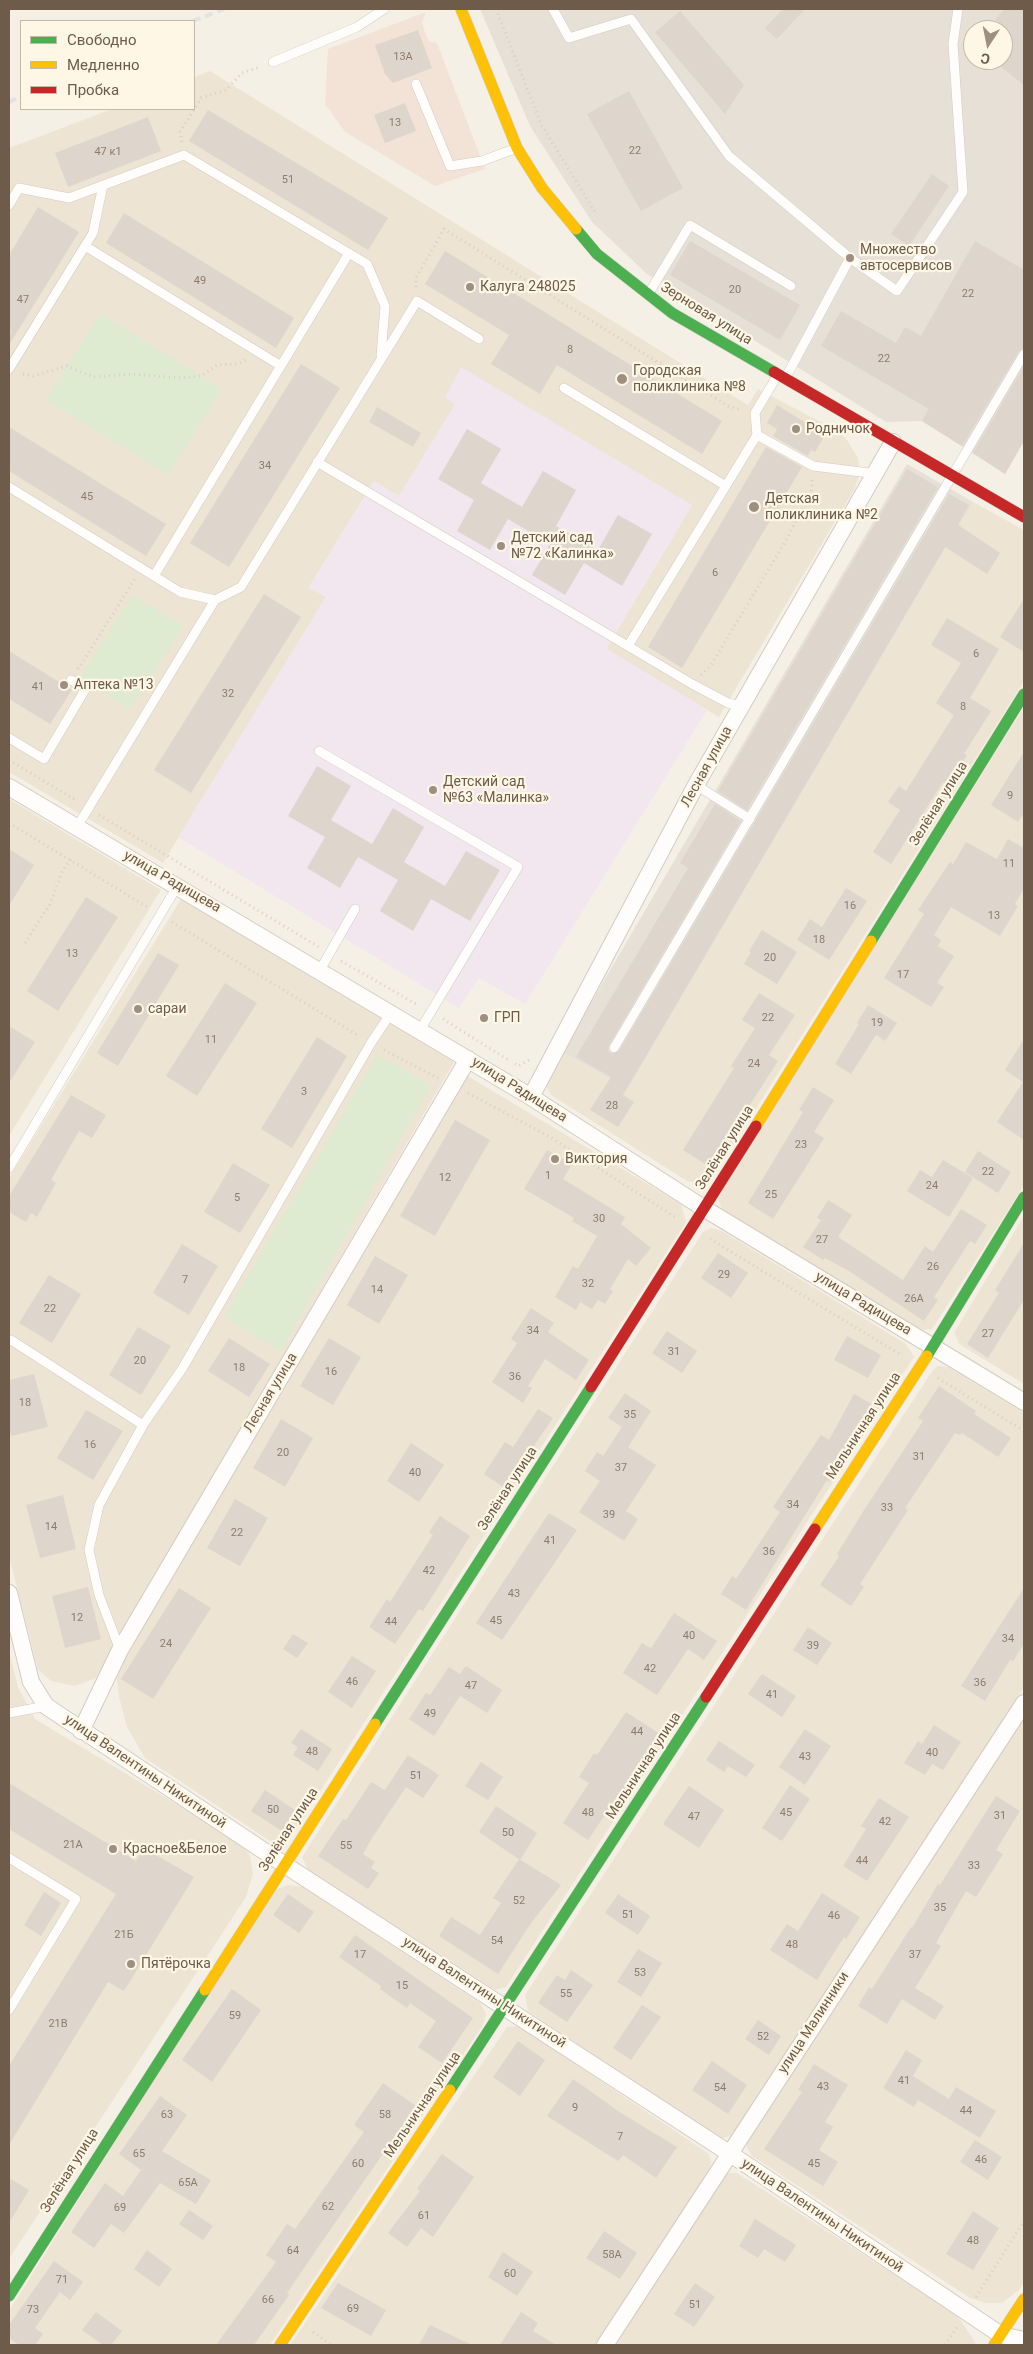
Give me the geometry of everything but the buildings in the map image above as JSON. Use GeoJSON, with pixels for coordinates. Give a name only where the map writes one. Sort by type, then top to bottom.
{"type":"FeatureCollection","features":[{"type":"Feature","properties":{"kind":"street","name":"Зерновая улица"},"geometry":{"type":"LineString","coordinates":[[461,9],[517,148],[542,188],[597,254],[672,313],[1024,517]]}},
{"type":"Feature","properties":{"kind":"street","name":"Лесная улица"},"geometry":{"type":"LineString","coordinates":[[531,1096],[696,785],[877,474],[893,442]]}},
{"type":"Feature","properties":{"kind":"street","name":"Зелёная улица"},"geometry":{"type":"LineString","coordinates":[[9,2296],[692,1228],[706,1209],[1024,694]]}},
{"type":"Feature","properties":{"kind":"street","name":"улица Радищева"},"geometry":{"type":"LineString","coordinates":[[9,787],[178,885],[531,1096],[706,1209],[1024,1402]]}},
{"type":"Feature","properties":{"kind":"street","name":"Лесная улица"},"geometry":{"type":"LineString","coordinates":[[81,1731],[120,1650],[468,1059]]}},
{"type":"Feature","properties":{"kind":"street","name":"Мельничная улица"},"geometry":{"type":"LineString","coordinates":[[280,2345],[506,2007],[920,1367],[1024,1197]]}},
{"type":"Feature","properties":{"kind":"street","name":"улица Валентины Никитиной"},"geometry":{"type":"LineString","coordinates":[[9,1594],[30,1682],[46,1706],[285,1865],[729,2153],[966,2312],[998,2340],[1024,2340]]}},
{"type":"Feature","properties":{"kind":"street","name":"улица Малинники"},"geometry":{"type":"LineString","coordinates":[[605,2345],[1024,1703]]}},
{"type":"Feature","properties":{"kind":"street"},"geometry":{"type":"LineString","coordinates":[[998,2340],[1024,2299]]}},
{"type":"Feature","properties":{"kind":"lane"},"geometry":{"type":"LineString","coordinates":[[273,62],[357,27],[384,9]]}},
{"type":"Feature","properties":{"kind":"lane"},"geometry":{"type":"LineString","coordinates":[[553,9],[569,38],[631,19],[729,156],[850,258],[897,291],[964,192],[953,44],[958,9]]}},
{"type":"Feature","properties":{"kind":"lane"},"geometry":{"type":"LineString","coordinates":[[416,84],[450,166],[482,160],[517,148]]}},
{"type":"Feature","properties":{"kind":"lane"},"geometry":{"type":"LineString","coordinates":[[9,205],[19,188],[69,198],[184,155],[367,264],[385,306],[381,359]]}},
{"type":"Feature","properties":{"kind":"lane"},"geometry":{"type":"LineString","coordinates":[[13,371],[93,233],[103,185]]}},
{"type":"Feature","properties":{"kind":"lane"},"geometry":{"type":"LineString","coordinates":[[648,296],[690,225],[791,286]]}},
{"type":"Feature","properties":{"kind":"lane"},"geometry":{"type":"LineString","coordinates":[[85,246],[280,366]]}},
{"type":"Feature","properties":{"kind":"lane"},"geometry":{"type":"LineString","coordinates":[[154,576],[349,254]]}},
{"type":"Feature","properties":{"kind":"lane"},"geometry":{"type":"LineString","coordinates":[[628,646],[757,434],[755,413],[781,377],[850,258]]}},
{"type":"Feature","properties":{"kind":"lane"},"geometry":{"type":"LineString","coordinates":[[77,827],[215,600],[241,587],[417,301],[479,339]]}},
{"type":"Feature","properties":{"kind":"lane"},"geometry":{"type":"LineString","coordinates":[[614,1048],[1024,354]]}},
{"type":"Feature","properties":{"kind":"lane"},"geometry":{"type":"LineString","coordinates":[[564,388],[726,486]]}},
{"type":"Feature","properties":{"kind":"lane"},"geometry":{"type":"LineString","coordinates":[[757,434],[813,466],[877,474]]}},
{"type":"Feature","properties":{"kind":"lane"},"geometry":{"type":"LineString","coordinates":[[317,462],[692,684],[728,703],[741,706]]}},
{"type":"Feature","properties":{"kind":"lane"},"geometry":{"type":"LineString","coordinates":[[9,487],[180,592],[215,600]]}},
{"type":"Feature","properties":{"kind":"lane"},"geometry":{"type":"LineString","coordinates":[[9,738],[44,759],[86,688],[71,680]]}},
{"type":"Feature","properties":{"kind":"lane"},"geometry":{"type":"LineString","coordinates":[[319,751],[518,867],[420,1030]]}},
{"type":"Feature","properties":{"kind":"lane"},"geometry":{"type":"LineString","coordinates":[[696,785],[750,819]]}},
{"type":"Feature","properties":{"kind":"lane"},"geometry":{"type":"LineString","coordinates":[[9,1168],[178,885]]}},
{"type":"Feature","properties":{"kind":"lane"},"geometry":{"type":"LineString","coordinates":[[320,970],[355,909]]}},
{"type":"Feature","properties":{"kind":"lane"},"geometry":{"type":"LineString","coordinates":[[120,1650],[99,1595],[89,1550],[99,1505],[143,1425],[182,1369],[371,1044],[391,1013]]}},
{"type":"Feature","properties":{"kind":"lane"},"geometry":{"type":"LineString","coordinates":[[9,1342],[11,1340],[143,1425]]}},
{"type":"Feature","properties":{"kind":"lane"},"geometry":{"type":"LineString","coordinates":[[9,1713],[46,1706]]}},
{"type":"Feature","properties":{"kind":"lane"},"geometry":{"type":"LineString","coordinates":[[9,1858],[76,1899],[9,2010]]}},
{"type":"Feature","properties":{"kind":"path"},"geometry":{"type":"LineString","coordinates":[[496,9],[541,124],[596,215]]}},
{"type":"Feature","properties":{"kind":"path"},"geometry":{"type":"LineString","coordinates":[[195,108],[201,98],[226,90],[242,73],[273,62]]}},
{"type":"Feature","properties":{"kind":"path"},"geometry":{"type":"LineString","coordinates":[[184,155],[180,132],[194,110]]}},
{"type":"Feature","properties":{"kind":"path"},"geometry":{"type":"LineString","coordinates":[[417,301],[416,278],[444,230],[728,406],[755,413]]}},
{"type":"Feature","properties":{"kind":"path"},"geometry":{"type":"LineString","coordinates":[[13,371],[33,376],[67,366],[93,377],[132,374],[180,378],[201,376],[217,365],[237,364],[260,353]]}},
{"type":"Feature","properties":{"kind":"path"},"geometry":{"type":"LineString","coordinates":[[692,684],[711,665],[785,542],[811,492],[813,466]]}},
{"type":"Feature","properties":{"kind":"path"},"geometry":{"type":"LineString","coordinates":[[71,680],[142,568]]}},
{"type":"Feature","properties":{"kind":"path"},"geometry":{"type":"LineString","coordinates":[[23,796],[44,759]]}},
{"type":"Feature","properties":{"kind":"path"},"geometry":{"type":"LineString","coordinates":[[9,823],[71,859],[371,1044],[550,1137],[692,1228],[1024,1431]]}},
{"type":"Feature","properties":{"kind":"path"},"geometry":{"type":"LineString","coordinates":[[26,942],[50,904],[63,870],[71,859]]}},
{"type":"Feature","properties":{"kind":"path"},"geometry":{"type":"LineString","coordinates":[[9,1688],[10,1693]]}},
{"type":"Feature","properties":{"kind":"path"},"geometry":{"type":"LineString","coordinates":[[945,2345],[1024,2221]]}},
{"type":"Feature","properties":{"kind":"shaded area"},"geometry":{"type":"Polygon","coordinates":[[[480,9],[1024,9],[1024,441],[1005,474],[922,421],[886,422],[647,274],[592,222],[530,126],[480,9]]]}},
{"type":"Feature","properties":{"kind":"shaded area"},"geometry":{"type":"Polygon","coordinates":[[[426,12],[422,23],[425,32],[429,41],[437,43],[485,169],[435,186],[345,132],[325,104],[328,49],[426,12]]]}},
{"type":"Feature","properties":{"kind":"shaded area"},"geometry":{"type":"Polygon","coordinates":[[[210,71],[748,405],[758,389],[836,430],[847,440],[858,458],[860,473],[855,488],[719,717],[606,649],[692,505],[456,404],[399,497],[374,481],[309,587],[326,597],[163,863],[9,772],[9,148],[109,110],[195,110],[195,77],[210,71]]]}},
{"type":"Feature","properties":{"kind":"shaded area","name":"Детский сад №63 «Малинка»"},"geometry":{"type":"Polygon","coordinates":[[[461,367],[692,505],[606,648],[707,710],[525,1004],[479,978],[459,1008],[178,837],[326,597],[309,588],[374,481],[399,496],[455,404],[445,397],[461,367]]]}},
{"type":"Feature","properties":{"kind":"shaded area"},"geometry":{"type":"Polygon","coordinates":[[[907,464],[973,502],[628,1089],[562,1052],[907,464]]]}},
{"type":"Feature","properties":{"kind":"shaded area"},"geometry":{"type":"Polygon","coordinates":[[[973,502],[1024,530],[1024,681],[713,1177],[702,1184],[687,1181],[551,1095],[546,1085],[562,1052],[628,1089],[973,502]]]}},
{"type":"Feature","properties":{"kind":"shaded area"},"geometry":{"type":"Polygon","coordinates":[[[1024,707],[1024,1185],[932,1329],[920,1330],[722,1209],[718,1197],[1024,707]]]}},
{"type":"Feature","properties":{"kind":"shaded area"},"geometry":{"type":"Polygon","coordinates":[[[9,799],[161,890],[9,1136],[9,799]]]}},
{"type":"Feature","properties":{"kind":"shaded area"},"geometry":{"type":"Polygon","coordinates":[[[181,899],[454,1062],[96,1678],[75,1686],[51,1681],[38,1670],[9,1556],[9,1178],[181,899]]]}},
{"type":"Feature","properties":{"kind":"shaded area"},"geometry":{"type":"Polygon","coordinates":[[[466,1075],[681,1204],[686,1222],[288,1841],[273,1843],[145,1758],[127,1727],[119,1697],[116,1671],[466,1075]]]}},
{"type":"Feature","properties":{"kind":"shaded area"},"geometry":{"type":"Polygon","coordinates":[[[1024,1216],[1024,1384],[959,1344],[954,1333],[1024,1216]]]}},
{"type":"Feature","properties":{"kind":"shaded area"},"geometry":{"type":"Polygon","coordinates":[[[711,1228],[722,1231],[906,1344],[914,1357],[506,1987],[495,1990],[308,1870],[302,1857],[703,1232],[711,1228]]]}},
{"type":"Feature","properties":{"kind":"shaded area"},"geometry":{"type":"Polygon","coordinates":[[[937,1366],[948,1367],[1024,1413],[1024,1687],[736,2134],[720,2139],[528,2011],[525,1995],[937,1366]]]}},
{"type":"Feature","properties":{"kind":"shaded area"},"geometry":{"type":"Polygon","coordinates":[[[9,1651],[18,1687],[35,1719],[238,1841],[250,1855],[253,1874],[246,1897],[9,2259],[9,1651]]]}},
{"type":"Feature","properties":{"kind":"shaded area"},"geometry":{"type":"Polygon","coordinates":[[[1024,1715],[1024,2282],[1019,2290],[1002,2303],[986,2303],[970,2298],[752,2156],[747,2148],[746,2138],[1024,1715]]]}},
{"type":"Feature","properties":{"kind":"shaded area"},"geometry":{"type":"Polygon","coordinates":[[[288,1885],[303,1887],[480,2003],[486,2014],[483,2025],[270,2345],[9,2345],[9,2311],[269,1897],[277,1889],[288,1885]]]}},
{"type":"Feature","properties":{"kind":"shaded area"},"geometry":{"type":"Polygon","coordinates":[[[519,2026],[709,2154],[711,2163],[708,2172],[600,2345],[290,2345],[507,2027],[519,2026]]]}},
{"type":"Feature","properties":{"kind":"shaded area"},"geometry":{"type":"Polygon","coordinates":[[[728,2173],[737,2173],[957,2315],[975,2342],[975,2345],[616,2345],[720,2179],[728,2173]]]}},
{"type":"Feature","properties":{"kind":"green space"},"geometry":{"type":"Polygon","coordinates":[[[100,313],[222,389],[168,475],[46,400],[100,313]]]}},
{"type":"Feature","properties":{"kind":"green space"},"geometry":{"type":"Polygon","coordinates":[[[132,594],[183,626],[130,710],[80,678],[132,594]]]}},
{"type":"Feature","properties":{"kind":"green space"},"geometry":{"type":"Polygon","coordinates":[[[377,1055],[431,1085],[280,1351],[224,1317],[377,1055]]]}},
{"type":"Feature","properties":{"kind":"railway"},"geometry":{"type":"LineString","coordinates":[[195,20],[224,9]]}},
{"type":"Feature","properties":{"kind":"railway"},"geometry":{"type":"LineString","coordinates":[[9,102],[20,96]]}},
{"type":"Feature","properties":{"kind":"traffic: fast"},"geometry":{"type":"LineString","coordinates":[[576,229],[597,254],[672,313],[774,372]]}},
{"type":"Feature","properties":{"kind":"traffic: fast"},"geometry":{"type":"LineString","coordinates":[[871,941],[1024,694]]}},
{"type":"Feature","properties":{"kind":"traffic: fast"},"geometry":{"type":"LineString","coordinates":[[927,1356],[1024,1197]]}},
{"type":"Feature","properties":{"kind":"traffic: fast"},"geometry":{"type":"LineString","coordinates":[[375,1724],[591,1387]]}},
{"type":"Feature","properties":{"kind":"traffic: fast"},"geometry":{"type":"LineString","coordinates":[[450,2090],[706,1697]]}},
{"type":"Feature","properties":{"kind":"traffic: fast"},"geometry":{"type":"LineString","coordinates":[[9,2296],[205,1990]]}},
{"type":"Feature","properties":{"kind":"traffic: slow"},"geometry":{"type":"LineString","coordinates":[[461,9],[517,148],[542,188],[576,229]]}},
{"type":"Feature","properties":{"kind":"traffic: slow"},"geometry":{"type":"LineString","coordinates":[[756,1126],[871,941]]}},
{"type":"Feature","properties":{"kind":"traffic: slow"},"geometry":{"type":"LineString","coordinates":[[815,1529],[927,1356]]}},
{"type":"Feature","properties":{"kind":"traffic: slow"},"geometry":{"type":"LineString","coordinates":[[205,1990],[375,1724]]}},
{"type":"Feature","properties":{"kind":"traffic: slow"},"geometry":{"type":"LineString","coordinates":[[280,2345],[450,2090]]}},
{"type":"Feature","properties":{"kind":"traffic: slow"},"geometry":{"type":"LineString","coordinates":[[994,2345],[1024,2299]]}},
{"type":"Feature","properties":{"kind":"traffic: jam"},"geometry":{"type":"LineString","coordinates":[[774,372],[1024,517]]}},
{"type":"Feature","properties":{"kind":"traffic: jam"},"geometry":{"type":"LineString","coordinates":[[591,1387],[756,1126]]}},
{"type":"Feature","properties":{"kind":"traffic: jam"},"geometry":{"type":"LineString","coordinates":[[706,1697],[815,1529]]}},
{"type":"Feature","properties":{"kind":"place","name":"Множество автосервисов"},"geometry":{"type":"Point","coordinates":[850,258]}},
{"type":"Feature","properties":{"kind":"place","name":"Калуга 248025"},"geometry":{"type":"Point","coordinates":[470,287]}},
{"type":"Feature","properties":{"kind":"place","name":"Городская поликлиника №8"},"geometry":{"type":"Point","coordinates":[622,379]}},
{"type":"Feature","properties":{"kind":"place","name":"Родничок"},"geometry":{"type":"Point","coordinates":[796,429]}},
{"type":"Feature","properties":{"kind":"place","name":"Детская поликлиника №2"},"geometry":{"type":"Point","coordinates":[754,507]}},
{"type":"Feature","properties":{"kind":"place","name":"Детский сад №72 «Калинка»"},"geometry":{"type":"Point","coordinates":[501,546]}},
{"type":"Feature","properties":{"kind":"place","name":"Аптека №13"},"geometry":{"type":"Point","coordinates":[64,685]}},
{"type":"Feature","properties":{"kind":"place","name":"Детский сад №63 «Малинка»"},"geometry":{"type":"Point","coordinates":[433,790]}},
{"type":"Feature","properties":{"kind":"place","name":"сараи"},"geometry":{"type":"Point","coordinates":[138,1009]}},
{"type":"Feature","properties":{"kind":"place","name":"ГРП"},"geometry":{"type":"Point","coordinates":[484,1018]}},
{"type":"Feature","properties":{"kind":"place","name":"Виктория"},"geometry":{"type":"Point","coordinates":[555,1159]}},
{"type":"Feature","properties":{"kind":"place","name":"Красное&Белое"},"geometry":{"type":"Point","coordinates":[113,1849]}},
{"type":"Feature","properties":{"kind":"place","name":"Пятёрочка"},"geometry":{"type":"Point","coordinates":[131,1964]}}]}
